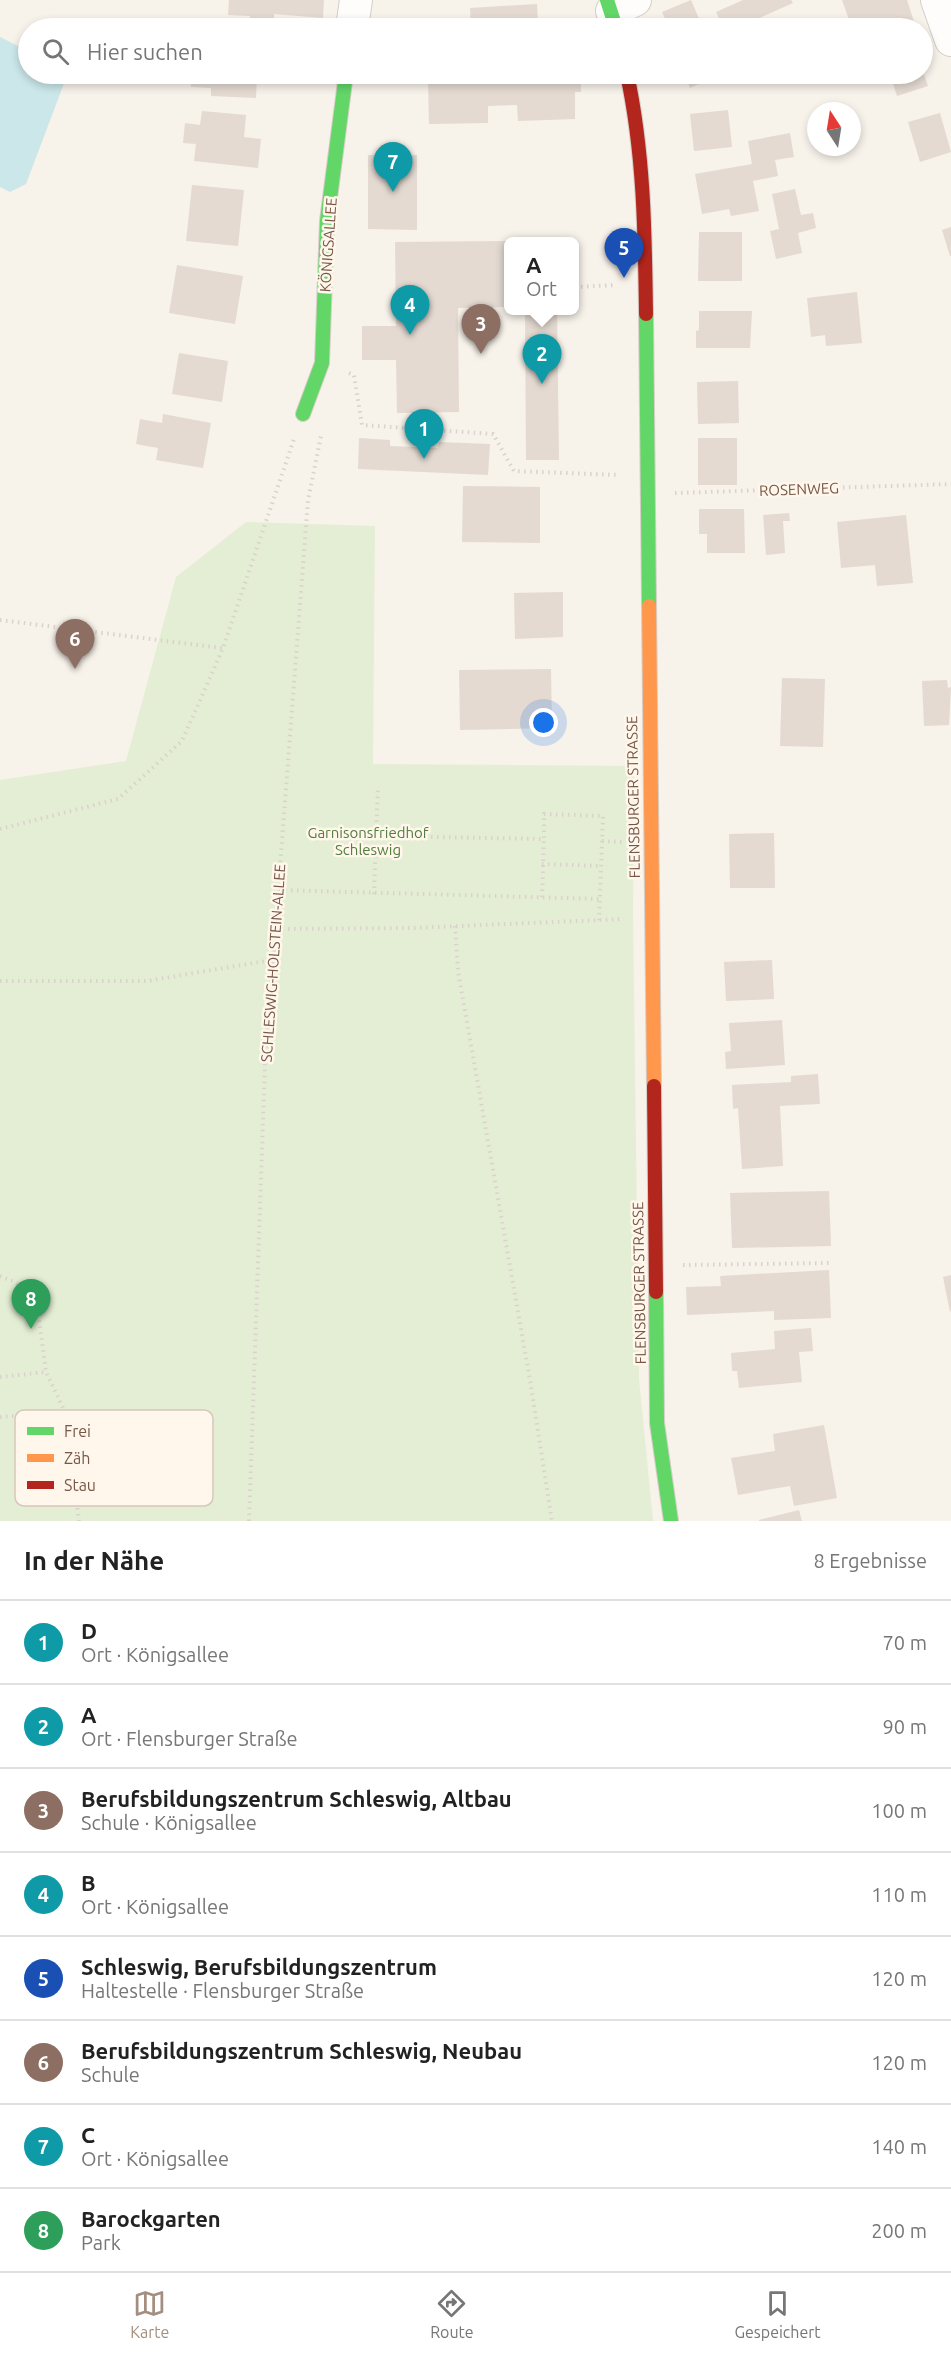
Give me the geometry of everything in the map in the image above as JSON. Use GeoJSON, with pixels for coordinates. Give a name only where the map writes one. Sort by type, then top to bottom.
{"type":"FeatureCollection","features":[{"type":"Feature","properties":{"kind":"street"},"geometry":{"type":"LineString","coordinates":[[353,18],[356,0]]}},
{"type":"Feature","properties":{"kind":"street"},"geometry":{"type":"LineString","coordinates":[[937,0],[951,40]]}},
{"type":"Feature","properties":{"kind":"street","name":"KÖNIGSALLEE"},"geometry":{"type":"LineString","coordinates":[[303,414],[322,363],[327,221],[345,84]]}},
{"type":"Feature","properties":{"kind":"street","name":"FLENSBURGER STRASSE"},"geometry":{"type":"LineString","coordinates":[[629,84],[642,168],[646,284],[646,476],[657,1424],[671,1521]]}},
{"type":"Feature","properties":{"kind":"path"},"geometry":{"type":"LineString","coordinates":[[579,287],[646,284]]}},
{"type":"Feature","properties":{"kind":"path"},"geometry":{"type":"LineString","coordinates":[[354,375],[362,425],[493,434],[514,471],[646,476]]}},
{"type":"Feature","properties":{"kind":"path"},"geometry":{"type":"LineString","coordinates":[[0,829],[118,799],[182,741],[223,648],[303,414]]}},
{"type":"Feature","properties":{"kind":"path","name":"SCHLESWIG-HOLSTEIN-ALLEE"},"geometry":{"type":"LineString","coordinates":[[249,1521],[265,1064],[308,500],[321,435],[303,414]]}},
{"type":"Feature","properties":{"kind":"path","name":"ROSENWEG"},"geometry":{"type":"LineString","coordinates":[[647,494],[951,484]]}},
{"type":"Feature","properties":{"kind":"path"},"geometry":{"type":"LineString","coordinates":[[0,620],[223,648]]}},
{"type":"Feature","properties":{"kind":"path"},"geometry":{"type":"LineString","coordinates":[[374,894],[378,786]]}},
{"type":"Feature","properties":{"kind":"path"},"geometry":{"type":"LineString","coordinates":[[542,897],[544,814],[603,816],[599,922]]}},
{"type":"Feature","properties":{"kind":"path"},"geometry":{"type":"LineString","coordinates":[[377,836],[544,839]]}},
{"type":"Feature","properties":{"kind":"path"},"geometry":{"type":"LineString","coordinates":[[602,840],[632,842]]}},
{"type":"Feature","properties":{"kind":"path"},"geometry":{"type":"LineString","coordinates":[[542,864],[601,866]]}},
{"type":"Feature","properties":{"kind":"path"},"geometry":{"type":"LineString","coordinates":[[279,890],[601,899]]}},
{"type":"Feature","properties":{"kind":"path"},"geometry":{"type":"LineString","coordinates":[[276,929],[599,922],[651,917]]}},
{"type":"Feature","properties":{"kind":"path"},"geometry":{"type":"LineString","coordinates":[[455,926],[458,971],[530,1380],[552,1521]]}},
{"type":"Feature","properties":{"kind":"path"},"geometry":{"type":"LineString","coordinates":[[0,981],[147,981],[272,960]]}},
{"type":"Feature","properties":{"kind":"path"},"geometry":{"type":"LineString","coordinates":[[656,1266],[829,1263]]}},
{"type":"Feature","properties":{"kind":"path"},"geometry":{"type":"LineString","coordinates":[[0,1276],[36,1296],[46,1372],[64,1410]]}},
{"type":"Feature","properties":{"kind":"path"},"geometry":{"type":"LineString","coordinates":[[0,1377],[46,1372]]}},
{"type":"Feature","properties":{"kind":"path"},"geometry":{"type":"LineString","coordinates":[[0,1417],[15,1416]]}},
{"type":"Feature","properties":{"kind":"path"},"geometry":{"type":"LineString","coordinates":[[78,1506],[80,1521]]}},
{"type":"Feature","properties":{"kind":"green space","name":"Garnisonsfriedhof Schleswig"},"geometry":{"type":"Polygon","coordinates":[[[246,522],[375,526],[373,764],[634,766],[633,915],[639,1379],[653,1521],[0,1521],[0,780],[126,761],[176,577],[246,522]]]}},
{"type":"Feature","properties":{"kind":"water"},"geometry":{"type":"Polygon","coordinates":[[[0,37],[18,46],[18,84],[64,84],[26,184],[10,192],[0,187],[0,37]]]}},
{"type":"Feature","properties":{"kind":"building"},"geometry":{"type":"Polygon","coordinates":[[[229,0],[324,0],[323,18],[274,14],[274,18],[228,15],[229,0]]]}},
{"type":"Feature","properties":{"kind":"building"},"geometry":{"type":"Polygon","coordinates":[[[691,0],[699,18],[665,18],[662,12],[691,0]]]}},
{"type":"Feature","properties":{"kind":"building"},"geometry":{"type":"Polygon","coordinates":[[[743,0],[791,0],[793,3],[759,18],[719,18],[716,12],[743,0]]]}},
{"type":"Feature","properties":{"kind":"building"},"geometry":{"type":"Polygon","coordinates":[[[842,0],[907,0],[913,18],[848,18],[842,0]]]}},
{"type":"Feature","properties":{"kind":"building"},"geometry":{"type":"Polygon","coordinates":[[[537,4],[538,18],[470,18],[470,8],[537,4]]]}},
{"type":"Feature","properties":{"kind":"building"},"geometry":{"type":"Polygon","coordinates":[[[191,84],[257,84],[256,98],[211,96],[211,88],[191,87],[191,84]]]}},
{"type":"Feature","properties":{"kind":"building"},"geometry":{"type":"Polygon","coordinates":[[[428,84],[581,84],[581,92],[575,92],[575,119],[518,121],[517,105],[488,106],[488,123],[429,124],[428,84]]]}},
{"type":"Feature","properties":{"kind":"building"},"geometry":{"type":"Polygon","coordinates":[[[893,84],[927,84],[928,86],[897,96],[893,84]]]}},
{"type":"Feature","properties":{"kind":"building"},"geometry":{"type":"Polygon","coordinates":[[[728,110],[732,147],[694,151],[690,114],[728,110]]]}},
{"type":"Feature","properties":{"kind":"building"},"geometry":{"type":"Polygon","coordinates":[[[202,111],[246,115],[244,137],[261,139],[258,168],[194,161],[196,144],[183,143],[185,123],[200,125],[202,111]]]}},
{"type":"Feature","properties":{"kind":"building"},"geometry":{"type":"Polygon","coordinates":[[[940,113],[951,152],[920,162],[908,122],[940,113]]]}},
{"type":"Feature","properties":{"kind":"building"},"geometry":{"type":"Polygon","coordinates":[[[790,133],[794,157],[775,160],[778,176],[753,181],[759,211],[731,216],[729,209],[702,214],[695,174],[752,164],[748,141],[790,133]]]}},
{"type":"Feature","properties":{"kind":"building"},"geometry":{"type":"Polygon","coordinates":[[[368,155],[417,155],[417,230],[368,229],[368,155]]]}},
{"type":"Feature","properties":{"kind":"building"},"geometry":{"type":"Polygon","coordinates":[[[192,185],[244,190],[238,246],[186,241],[192,185]]]}},
{"type":"Feature","properties":{"kind":"building"},"geometry":{"type":"Polygon","coordinates":[[[795,189],[801,215],[813,213],[816,228],[798,233],[802,253],[776,259],[770,231],[779,229],[772,194],[795,189]]]}},
{"type":"Feature","properties":{"kind":"building"},"geometry":{"type":"Polygon","coordinates":[[[951,227],[951,256],[950,256],[942,230],[951,227]]]}},
{"type":"Feature","properties":{"kind":"building"},"geometry":{"type":"Polygon","coordinates":[[[699,232],[742,232],[742,281],[698,281],[699,232]]]}},
{"type":"Feature","properties":{"kind":"building"},"geometry":{"type":"Polygon","coordinates":[[[504,241],[504,307],[458,308],[459,412],[397,413],[396,360],[362,360],[362,326],[396,326],[395,242],[504,241]]]}},
{"type":"Feature","properties":{"kind":"building"},"geometry":{"type":"Polygon","coordinates":[[[177,265],[243,276],[235,324],[169,313],[177,265]]]}},
{"type":"Feature","properties":{"kind":"building"},"geometry":{"type":"Polygon","coordinates":[[[857,292],[862,343],[826,346],[825,335],[811,337],[807,298],[857,292]]]}},
{"type":"Feature","properties":{"kind":"building"},"geometry":{"type":"Polygon","coordinates":[[[699,311],[752,311],[750,348],[696,348],[699,311]]]}},
{"type":"Feature","properties":{"kind":"building"},"geometry":{"type":"Polygon","coordinates":[[[525,315],[557,315],[559,460],[526,460],[525,315]]]}},
{"type":"Feature","properties":{"kind":"building"},"geometry":{"type":"Polygon","coordinates":[[[179,353],[228,361],[222,402],[172,394],[179,353]]]}},
{"type":"Feature","properties":{"kind":"building"},"geometry":{"type":"Polygon","coordinates":[[[738,381],[739,423],[698,424],[697,382],[738,381]]]}},
{"type":"Feature","properties":{"kind":"building"},"geometry":{"type":"Polygon","coordinates":[[[163,414],[211,423],[203,468],[156,460],[158,448],[136,444],[140,419],[162,423],[163,414]]]}},
{"type":"Feature","properties":{"kind":"building"},"geometry":{"type":"Polygon","coordinates":[[[359,438],[390,440],[390,446],[438,448],[439,442],[490,444],[488,475],[358,469],[359,438]]]}},
{"type":"Feature","properties":{"kind":"building"},"geometry":{"type":"Polygon","coordinates":[[[698,438],[737,438],[737,485],[698,485],[698,438]]]}},
{"type":"Feature","properties":{"kind":"building"},"geometry":{"type":"Polygon","coordinates":[[[463,486],[540,487],[540,543],[462,542],[463,486]]]}},
{"type":"Feature","properties":{"kind":"building"},"geometry":{"type":"Polygon","coordinates":[[[699,509],[744,509],[745,553],[707,553],[707,534],[699,534],[699,509]]]}},
{"type":"Feature","properties":{"kind":"building"},"geometry":{"type":"Polygon","coordinates":[[[789,513],[790,521],[783,521],[785,553],[766,555],[763,515],[789,513]]]}},
{"type":"Feature","properties":{"kind":"building"},"geometry":{"type":"Polygon","coordinates":[[[906,515],[913,583],[877,586],[875,565],[841,568],[837,522],[906,515]]]}},
{"type":"Feature","properties":{"kind":"building"},"geometry":{"type":"Polygon","coordinates":[[[563,592],[563,637],[515,639],[514,593],[563,592]]]}},
{"type":"Feature","properties":{"kind":"building"},"geometry":{"type":"Polygon","coordinates":[[[551,669],[552,728],[460,730],[459,670],[551,669]]]}},
{"type":"Feature","properties":{"kind":"building"},"geometry":{"type":"Polygon","coordinates":[[[782,678],[825,679],[823,747],[780,746],[782,678]]]}},
{"type":"Feature","properties":{"kind":"building"},"geometry":{"type":"Polygon","coordinates":[[[947,680],[948,688],[951,687],[949,725],[924,726],[922,681],[947,680]]]}},
{"type":"Feature","properties":{"kind":"building"},"geometry":{"type":"Polygon","coordinates":[[[774,833],[775,888],[730,888],[729,834],[774,833]]]}},
{"type":"Feature","properties":{"kind":"building"},"geometry":{"type":"Polygon","coordinates":[[[772,960],[774,999],[726,1001],[724,962],[772,960]]]}},
{"type":"Feature","properties":{"kind":"building"},"geometry":{"type":"Polygon","coordinates":[[[782,1020],[785,1065],[726,1069],[725,1052],[731,1051],[729,1023],[782,1020]]]}},
{"type":"Feature","properties":{"kind":"building"},"geometry":{"type":"Polygon","coordinates":[[[818,1074],[820,1104],[780,1106],[783,1166],[742,1169],[738,1108],[733,1109],[732,1085],[791,1082],[791,1076],[818,1074]]]}},
{"type":"Feature","properties":{"kind":"building"},"geometry":{"type":"Polygon","coordinates":[[[829,1191],[831,1246],[732,1248],[730,1193],[829,1191]]]}},
{"type":"Feature","properties":{"kind":"building"},"geometry":{"type":"Polygon","coordinates":[[[829,1270],[831,1318],[774,1320],[774,1311],[687,1315],[686,1287],[721,1286],[720,1276],[829,1270]]]}},
{"type":"Feature","properties":{"kind":"building"},"geometry":{"type":"Polygon","coordinates":[[[951,1275],[951,1311],[950,1312],[943,1277],[951,1275]]]}},
{"type":"Feature","properties":{"kind":"building"},"geometry":{"type":"Polygon","coordinates":[[[811,1328],[813,1351],[799,1352],[802,1382],[739,1388],[737,1371],[732,1371],[731,1353],[775,1349],[774,1331],[811,1328]]]}},
{"type":"Feature","properties":{"kind":"building"},"geometry":{"type":"Polygon","coordinates":[[[824,1425],[837,1498],[794,1506],[790,1486],[738,1495],[731,1458],[775,1451],[773,1434],[824,1425]]]}},
{"type":"Feature","properties":{"kind":"building"},"geometry":{"type":"Polygon","coordinates":[[[799,1510],[802,1521],[759,1521],[759,1520],[799,1510]]]}},
{"type":"Feature","properties":{"kind":"traffic: fast"},"geometry":{"type":"LineString","coordinates":[[607,0],[613,18]]}},
{"type":"Feature","properties":{"kind":"traffic: fast"},"geometry":{"type":"LineString","coordinates":[[303,414],[322,363],[327,221],[345,84]]}},
{"type":"Feature","properties":{"kind":"traffic: fast"},"geometry":{"type":"LineString","coordinates":[[646,314],[649,606]]}},
{"type":"Feature","properties":{"kind":"traffic: fast"},"geometry":{"type":"LineString","coordinates":[[656,1292],[657,1423],[671,1521]]}},
{"type":"Feature","properties":{"kind":"traffic: slow"},"geometry":{"type":"LineString","coordinates":[[649,606],[654,1086]]}},
{"type":"Feature","properties":{"kind":"traffic: jam"},"geometry":{"type":"LineString","coordinates":[[629,84],[640,163],[646,314]]}},
{"type":"Feature","properties":{"kind":"traffic: jam"},"geometry":{"type":"LineString","coordinates":[[654,1086],[656,1292]]}},
{"type":"Feature","properties":{"kind":"place","name":"C"},"geometry":{"type":"Point","coordinates":[393,192]}},
{"type":"Feature","properties":{"kind":"place","name":"Schleswig, Berufsbildungszentrum"},"geometry":{"type":"Point","coordinates":[624,278]}},
{"type":"Feature","properties":{"kind":"place","name":"B"},"geometry":{"type":"Point","coordinates":[410,335]}},
{"type":"Feature","properties":{"kind":"place","name":"Berufsbildungszentrum Schleswig, Altbau"},"geometry":{"type":"Point","coordinates":[481,354]}},
{"type":"Feature","properties":{"kind":"place","name":"A"},"geometry":{"type":"Point","coordinates":[542,384]}},
{"type":"Feature","properties":{"kind":"place","name":"D"},"geometry":{"type":"Point","coordinates":[424,459]}},
{"type":"Feature","properties":{"kind":"place","name":"Berufsbildungszentrum Schleswig, Neubau"},"geometry":{"type":"Point","coordinates":[75,669]}},
{"type":"Feature","properties":{"kind":"place","name":"Barockgarten"},"geometry":{"type":"Point","coordinates":[31,1329]}}]}
